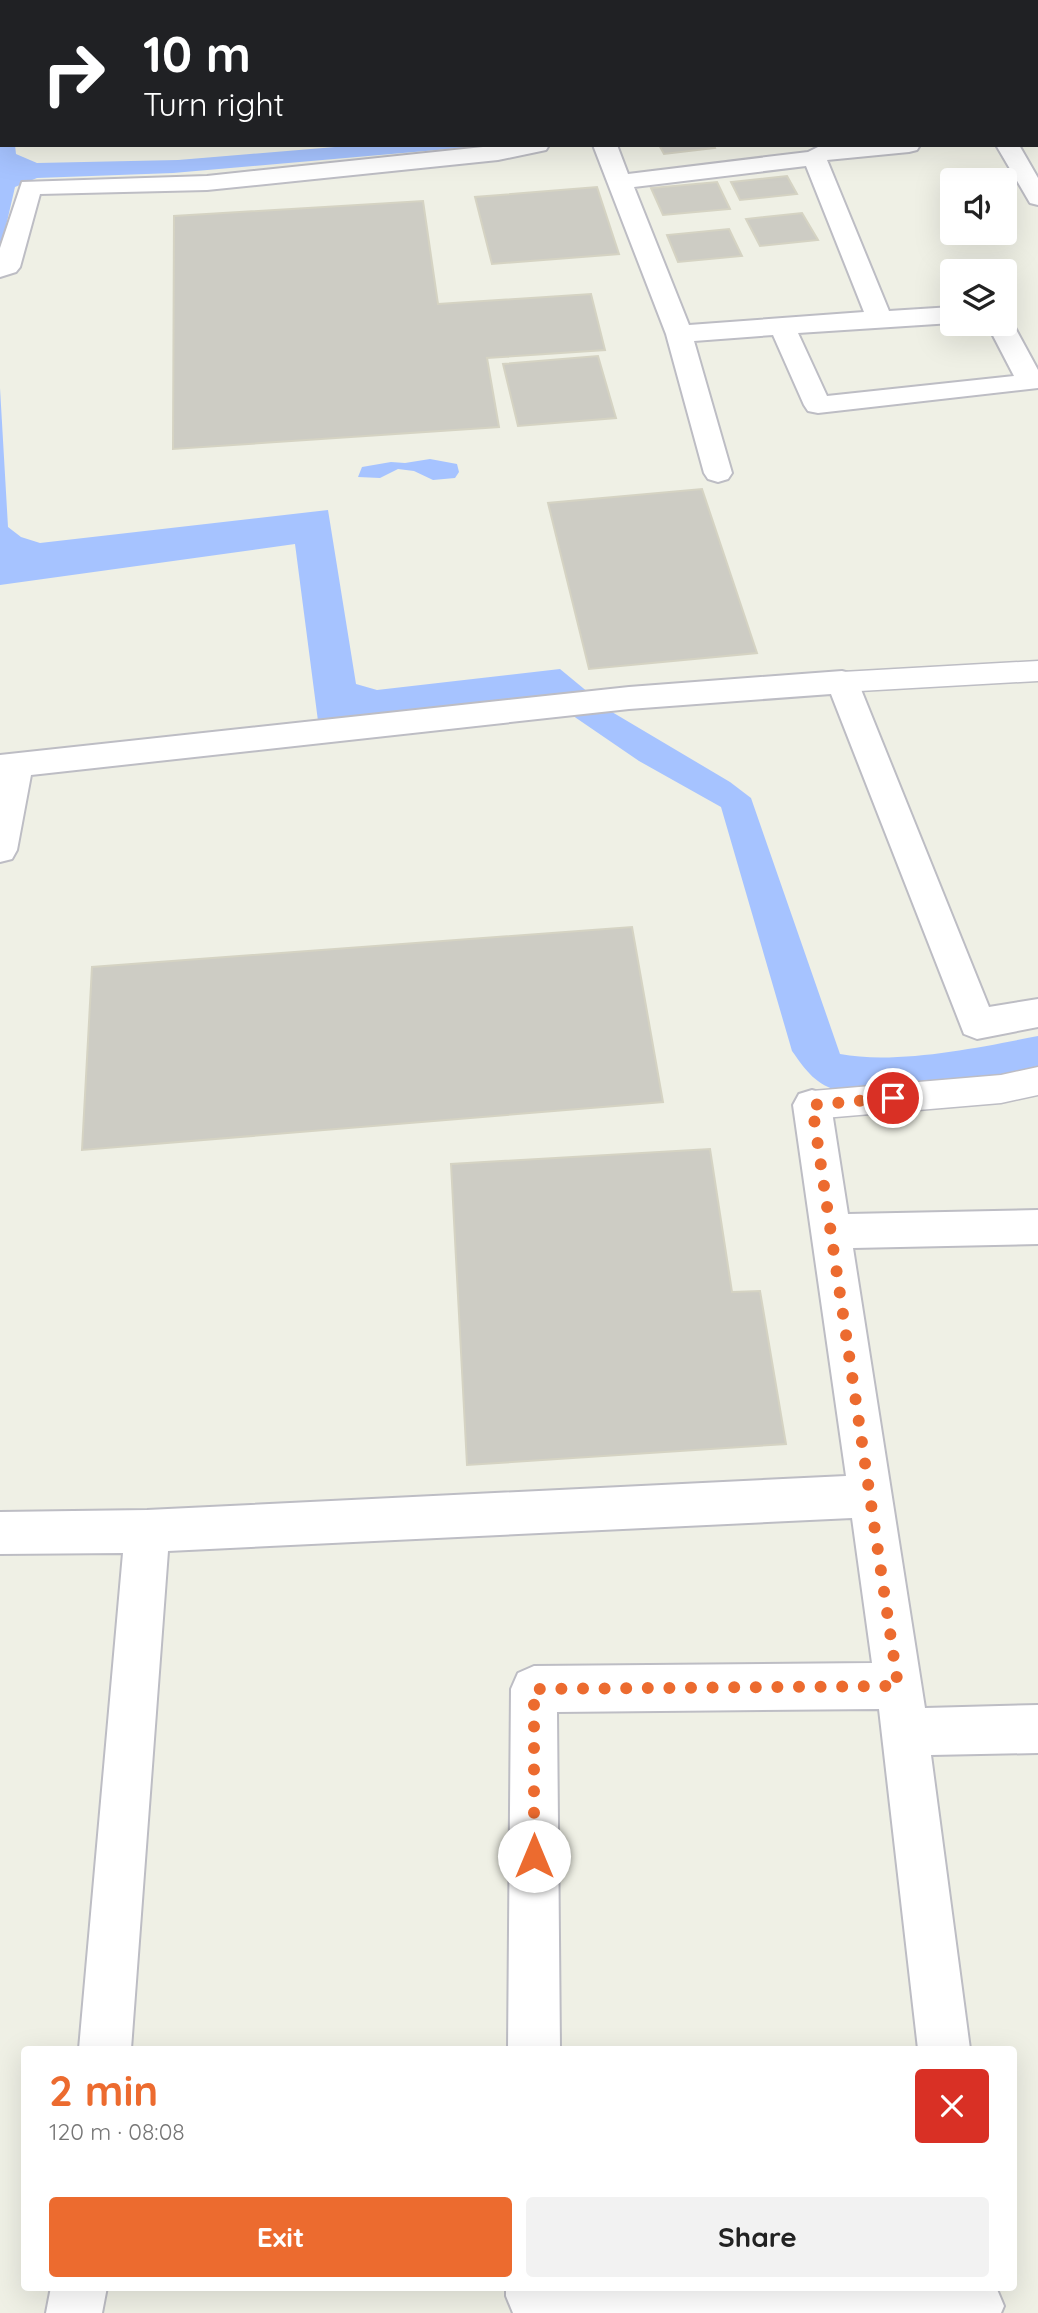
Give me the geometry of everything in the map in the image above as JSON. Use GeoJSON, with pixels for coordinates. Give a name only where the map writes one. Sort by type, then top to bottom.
{"type":"FeatureCollection","features":[{"type":"Feature","properties":{"kind":"street"},"geometry":{"type":"LineString","coordinates":[[0,268],[7,267],[30,187],[207,183],[498,153],[528,147]]}},
{"type":"Feature","properties":{"kind":"street"},"geometry":{"type":"LineString","coordinates":[[606,147],[679,334],[718,473]]}},
{"type":"Feature","properties":{"kind":"street"},"geometry":{"type":"LineString","coordinates":[[620,182],[815,158],[823,152],[884,147]]}},
{"type":"Feature","properties":{"kind":"street"},"geometry":{"type":"LineString","coordinates":[[1008,147],[1038,198]]}},
{"type":"Feature","properties":{"kind":"street"},"geometry":{"type":"LineString","coordinates":[[815,158],[879,319]]}},
{"type":"Feature","properties":{"kind":"street"},"geometry":{"type":"LineString","coordinates":[[679,334],[940,316]]}},
{"type":"Feature","properties":{"kind":"street"},"geometry":{"type":"LineString","coordinates":[[782,327],[818,405],[1031,382],[1006,336]]}},
{"type":"Feature","properties":{"kind":"street"},"geometry":{"type":"LineString","coordinates":[[0,850],[8,767],[629,698],[842,682],[977,1024],[1038,1013]]}},
{"type":"Feature","properties":{"kind":"street"},"geometry":{"type":"LineString","coordinates":[[812,1105],[898,1686],[944,2046]]}},
{"type":"Feature","properties":{"kind":"street"},"geometry":{"type":"LineString","coordinates":[[830,1231],[1038,1227]]}},
{"type":"Feature","properties":{"kind":"street"},"geometry":{"type":"LineString","coordinates":[[0,1532],[147,1531],[870,1496]]}},
{"type":"Feature","properties":{"kind":"street"},"geometry":{"type":"LineString","coordinates":[[105,2046],[147,1531]]}},
{"type":"Feature","properties":{"kind":"street"},"geometry":{"type":"LineString","coordinates":[[534,2046],[534,1689],[898,1686]]}},
{"type":"Feature","properties":{"kind":"street"},"geometry":{"type":"LineString","coordinates":[[904,1732],[1038,1729]]}},
{"type":"Feature","properties":{"kind":"street"},"geometry":{"type":"LineString","coordinates":[[74,2313],[78,2291]]}},
{"type":"Feature","properties":{"kind":"street"},"geometry":{"type":"LineString","coordinates":[[534,2291],[534,2296],[976,2302]]}},
{"type":"Feature","properties":{"kind":"lane"},"geometry":{"type":"LineString","coordinates":[[842,682],[1038,671]]}},
{"type":"Feature","properties":{"kind":"lane"},"geometry":{"type":"LineString","coordinates":[[812,1105],[1001,1089],[1038,1081]]}},
{"type":"Feature","properties":{"kind":"water"},"geometry":{"type":"Polygon","coordinates":[[[0,147],[15,147],[16,154],[37,163],[178,160],[335,147],[471,147],[173,173],[37,178],[15,187],[0,252],[0,147]]]}},
{"type":"Feature","properties":{"kind":"water"},"geometry":{"type":"Polygon","coordinates":[[[0,388],[8,527],[21,537],[40,543],[328,510],[356,684],[377,690],[560,669],[612,712],[730,782],[751,798],[840,1054],[863,1057],[913,1056],[1038,1036],[1038,1067],[963,1083],[841,1092],[818,1081],[792,1051],[721,807],[639,761],[544,696],[318,721],[295,544],[0,585],[0,388]]]}},
{"type":"Feature","properties":{"kind":"water"},"geometry":{"type":"Polygon","coordinates":[[[430,459],[457,464],[459,472],[455,478],[433,480],[414,471],[398,469],[380,478],[358,477],[362,467],[430,459]]]}},
{"type":"Feature","properties":{"kind":"building"},"geometry":{"type":"Polygon","coordinates":[[[660,147],[715,148],[664,154],[660,147]]]}},
{"type":"Feature","properties":{"kind":"building"},"geometry":{"type":"Polygon","coordinates":[[[787,176],[797,194],[740,200],[731,182],[787,176]]]}},
{"type":"Feature","properties":{"kind":"building"},"geometry":{"type":"Polygon","coordinates":[[[717,182],[730,209],[663,215],[651,188],[717,182]]]}},
{"type":"Feature","properties":{"kind":"building"},"geometry":{"type":"Polygon","coordinates":[[[597,187],[619,254],[492,264],[475,197],[597,187]]]}},
{"type":"Feature","properties":{"kind":"building"},"geometry":{"type":"Polygon","coordinates":[[[423,201],[438,304],[591,294],[605,350],[487,358],[499,427],[173,449],[174,216],[423,201]]]}},
{"type":"Feature","properties":{"kind":"building"},"geometry":{"type":"Polygon","coordinates":[[[802,213],[818,240],[760,246],[746,219],[802,213]]]}},
{"type":"Feature","properties":{"kind":"building"},"geometry":{"type":"Polygon","coordinates":[[[729,229],[742,256],[678,262],[667,235],[729,229]]]}},
{"type":"Feature","properties":{"kind":"building"},"geometry":{"type":"Polygon","coordinates":[[[598,356],[616,418],[518,426],[503,364],[598,356]]]}},
{"type":"Feature","properties":{"kind":"building"},"geometry":{"type":"Polygon","coordinates":[[[702,489],[757,653],[589,669],[548,503],[702,489]]]}},
{"type":"Feature","properties":{"kind":"building"},"geometry":{"type":"Polygon","coordinates":[[[632,927],[663,1102],[82,1150],[92,967],[632,927]]]}},
{"type":"Feature","properties":{"kind":"building"},"geometry":{"type":"Polygon","coordinates":[[[710,1149],[732,1292],[760,1291],[786,1444],[467,1465],[451,1164],[710,1149]]]}},
{"type":"Feature","properties":{"kind":"route"},"geometry":{"type":"LineString","coordinates":[[534,1856],[534,1689],[898,1686],[812,1105],[893,1098]]}}]}
